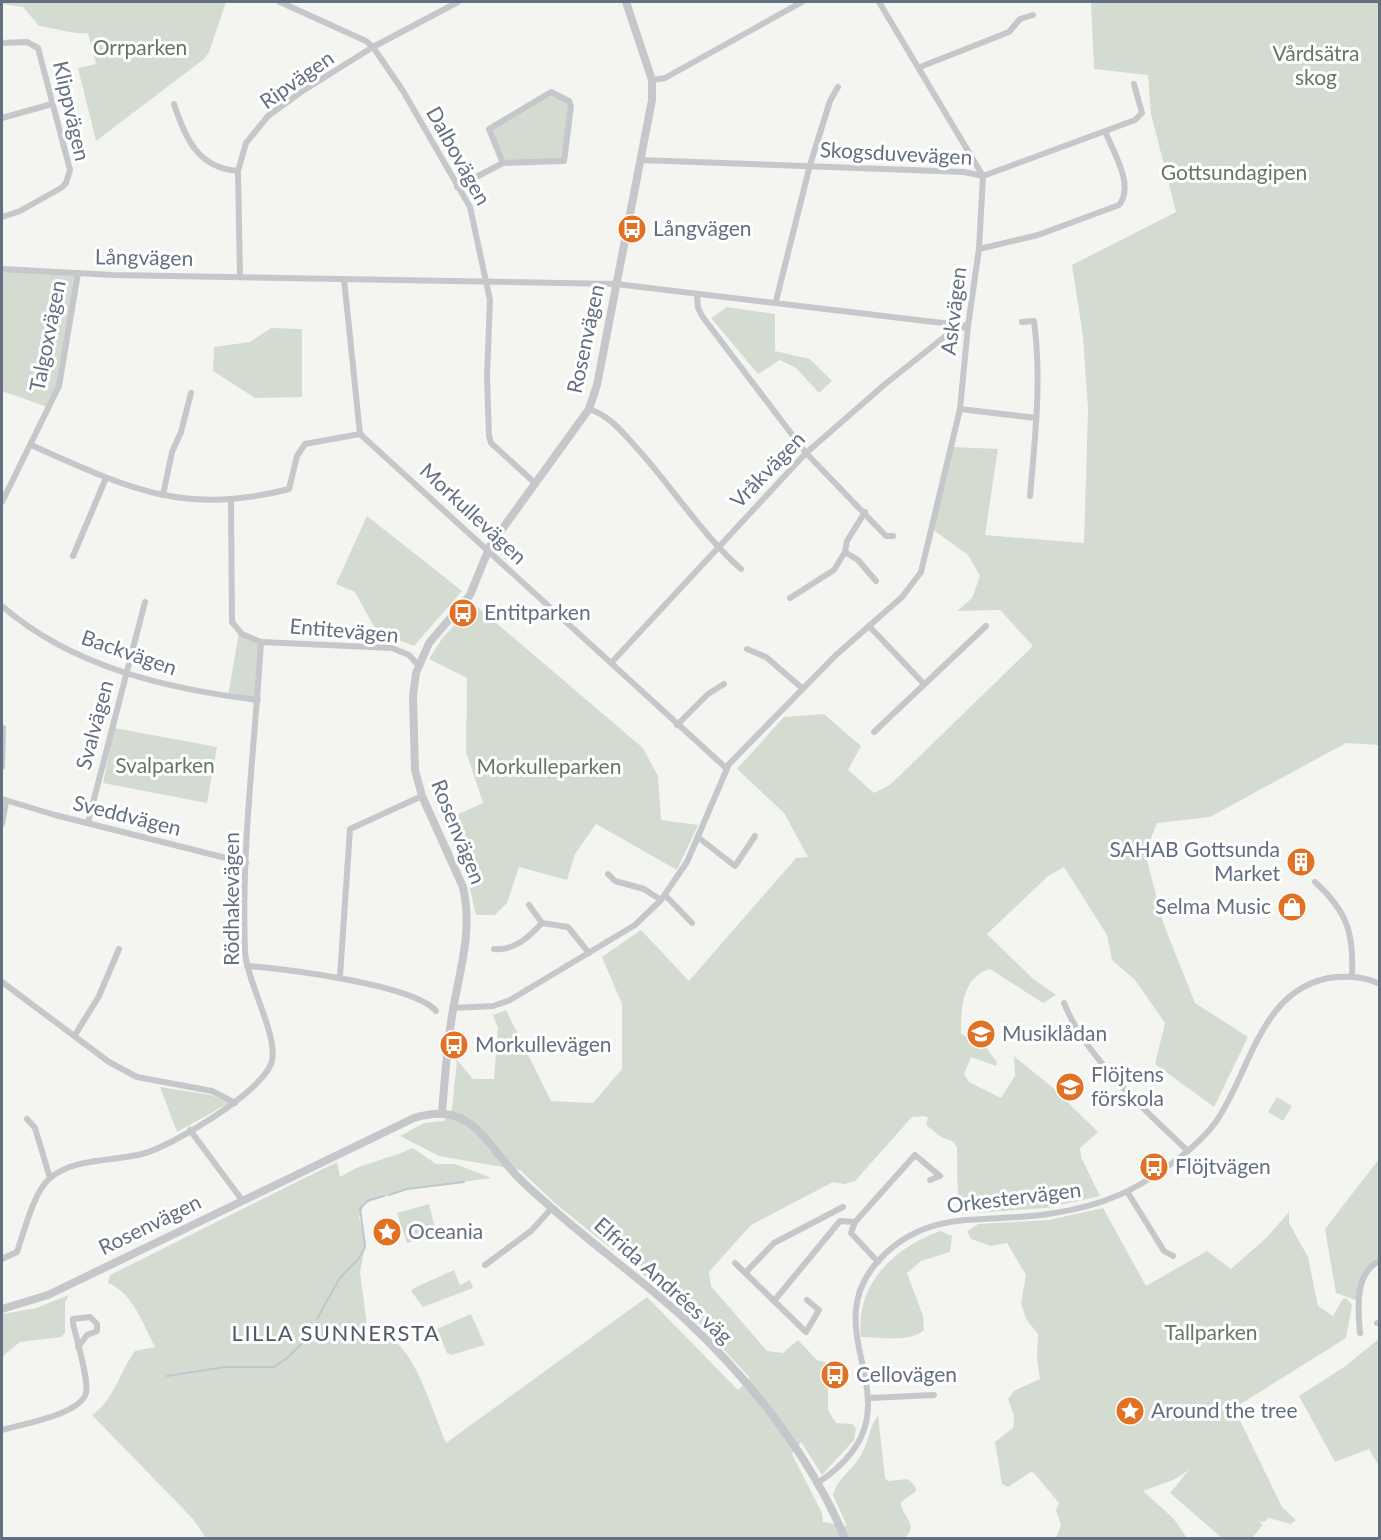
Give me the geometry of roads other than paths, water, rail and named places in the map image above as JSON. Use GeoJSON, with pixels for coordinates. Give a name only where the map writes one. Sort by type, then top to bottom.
{"type":"FeatureCollection","features":[{"type":"Feature","properties":{"kind":"street","name":"Dalbovägen"},"geometry":{"type":"LineString","coordinates":[[280,2],[366,41],[373,47],[403,91],[470,207],[490,300],[487,376],[489,436],[491,443],[535,483]]}},
{"type":"Feature","properties":{"kind":"street","name":"Ripvägen"},"geometry":{"type":"LineString","coordinates":[[240,277],[238,171],[246,143],[268,116],[301,92],[373,47],[458,2]]}},
{"type":"Feature","properties":{"kind":"street","name":"Rosenvägen"},"geometry":{"type":"LineString","coordinates":[[2,1309],[48,1295],[414,1118],[442,1112],[453,1008],[466,949],[467,902],[464,887],[422,796],[414,761],[412,696],[418,665],[436,633],[461,609],[470,595],[488,552],[535,483],[590,409],[597,385],[651,100],[652,80],[626,2]]}},
{"type":"Feature","properties":{"kind":"street"},"geometry":{"type":"LineString","coordinates":[[652,80],[664,78],[802,2]]}},
{"type":"Feature","properties":{"kind":"street"},"geometry":{"type":"LineString","coordinates":[[879,2],[920,67],[983,176]]}},
{"type":"Feature","properties":{"kind":"street"},"geometry":{"type":"LineString","coordinates":[[920,67],[1009,32],[1020,19],[1034,15]]}},
{"type":"Feature","properties":{"kind":"street","name":"Klippvägen"},"geometry":{"type":"LineString","coordinates":[[2,43],[36,44],[41,53],[52,104],[69,162],[66,183],[49,196],[2,217]]}},
{"type":"Feature","properties":{"kind":"street","name":"Skogsduvevägen"},"geometry":{"type":"LineString","coordinates":[[640,160],[964,172],[983,176],[1141,116],[1142,108],[1134,84]]}},
{"type":"Feature","properties":{"kind":"street"},"geometry":{"type":"LineString","coordinates":[[776,301],[810,165],[830,101],[838,87]]}},
{"type":"Feature","properties":{"kind":"street"},"geometry":{"type":"LineString","coordinates":[[457,186],[503,163],[564,161],[571,106],[569,101],[551,92],[489,129],[503,163]]}},
{"type":"Feature","properties":{"kind":"street"},"geometry":{"type":"LineString","coordinates":[[2,118],[52,104]]}},
{"type":"Feature","properties":{"kind":"street"},"geometry":{"type":"LineString","coordinates":[[174,104],[193,149],[210,165],[238,171]]}},
{"type":"Feature","properties":{"kind":"street"},"geometry":{"type":"LineString","coordinates":[[979,249],[1038,235],[1119,205],[1124,198],[1126,186],[1106,131]]}},
{"type":"Feature","properties":{"kind":"street","name":"Askvägen"},"geometry":{"type":"LineString","coordinates":[[726,768],[802,688],[902,597],[921,572],[960,409],[968,326],[979,249],[983,176]]}},
{"type":"Feature","properties":{"kind":"street","name":"Långvägen"},"geometry":{"type":"LineString","coordinates":[[2,270],[488,283],[616,284],[697,296],[776,301],[968,326]]}},
{"type":"Feature","properties":{"kind":"street","name":"Talgoxvägen"},"geometry":{"type":"LineString","coordinates":[[2,502],[59,386],[78,273]]}},
{"type":"Feature","properties":{"kind":"street"},"geometry":{"type":"LineString","coordinates":[[31,445],[106,478],[163,495],[199,502],[231,501],[289,489],[297,456],[305,444],[360,434],[344,279]]}},
{"type":"Feature","properties":{"kind":"street"},"geometry":{"type":"LineString","coordinates":[[697,296],[702,316],[806,453],[886,536],[893,536]]}},
{"type":"Feature","properties":{"kind":"street"},"geometry":{"type":"LineString","coordinates":[[1022,322],[1034,321],[1039,388],[1030,496]]}},
{"type":"Feature","properties":{"kind":"street","name":"Vråkvägen"},"geometry":{"type":"LineString","coordinates":[[612,662],[806,453],[884,385],[953,330],[968,326]]}},
{"type":"Feature","properties":{"kind":"street"},"geometry":{"type":"LineString","coordinates":[[163,495],[172,452],[181,432],[191,393]]}},
{"type":"Feature","properties":{"kind":"street"},"geometry":{"type":"LineString","coordinates":[[590,409],[610,418],[741,570]]}},
{"type":"Feature","properties":{"kind":"street"},"geometry":{"type":"LineString","coordinates":[[960,409],[1036,418]]}},
{"type":"Feature","properties":{"kind":"street","name":"Morkullevägen"},"geometry":{"type":"LineString","coordinates":[[360,434],[726,768]]}},
{"type":"Feature","properties":{"kind":"street"},"geometry":{"type":"LineString","coordinates":[[73,556],[106,478]]}},
{"type":"Feature","properties":{"kind":"street"},"geometry":{"type":"LineString","coordinates":[[231,501],[232,622],[242,634],[261,642]]}},
{"type":"Feature","properties":{"kind":"street"},"geometry":{"type":"LineString","coordinates":[[790,598],[834,570],[865,513]]}},
{"type":"Feature","properties":{"kind":"street"},"geometry":{"type":"LineString","coordinates":[[845,552],[858,560],[876,581]]}},
{"type":"Feature","properties":{"kind":"street","name":"Svalvägen"},"geometry":{"type":"LineString","coordinates":[[88,822],[145,602]]}},
{"type":"Feature","properties":{"kind":"street","name":"Backvägen"},"geometry":{"type":"LineString","coordinates":[[2,606],[24,625],[58,645],[127,674],[196,692],[258,700]]}},
{"type":"Feature","properties":{"kind":"street"},"geometry":{"type":"LineString","coordinates":[[869,626],[924,684]]}},
{"type":"Feature","properties":{"kind":"street"},"geometry":{"type":"LineString","coordinates":[[874,732],[986,626]]}},
{"type":"Feature","properties":{"kind":"street","name":"Entitevägen"},"geometry":{"type":"LineString","coordinates":[[261,642],[392,648],[409,655],[418,665]]}},
{"type":"Feature","properties":{"kind":"street","name":"Rödhakevägen"},"geometry":{"type":"LineString","coordinates":[[50,1178],[70,1168],[145,1153],[190,1130],[235,1103],[258,1084],[272,1061],[270,1035],[247,966],[246,863],[261,642]]}},
{"type":"Feature","properties":{"kind":"street"},"geometry":{"type":"LineString","coordinates":[[747,649],[766,657],[802,688]]}},
{"type":"Feature","properties":{"kind":"street"},"geometry":{"type":"LineString","coordinates":[[677,725],[708,694],[724,684]]}},
{"type":"Feature","properties":{"kind":"street"},"geometry":{"type":"LineString","coordinates":[[2,767],[3,728]]}},
{"type":"Feature","properties":{"kind":"street"},"geometry":{"type":"LineString","coordinates":[[453,1008],[493,1006],[510,1000],[635,925],[663,897],[687,862],[699,838],[726,768]]}},
{"type":"Feature","properties":{"kind":"street"},"geometry":{"type":"LineString","coordinates":[[340,976],[350,829],[356,824],[422,796]]}},
{"type":"Feature","properties":{"kind":"street"},"geometry":{"type":"LineString","coordinates":[[2,824],[4,800]]}},
{"type":"Feature","properties":{"kind":"street","name":"Sveddvägen"},"geometry":{"type":"LineString","coordinates":[[4,800],[246,863]]}},
{"type":"Feature","properties":{"kind":"street"},"geometry":{"type":"LineString","coordinates":[[699,838],[735,866],[755,836]]}},
{"type":"Feature","properties":{"kind":"street"},"geometry":{"type":"LineString","coordinates":[[608,874],[615,881],[663,897],[692,923]]}},
{"type":"Feature","properties":{"kind":"street"},"geometry":{"type":"LineString","coordinates":[[1315,882],[1332,898],[1354,945],[1352,976]]}},
{"type":"Feature","properties":{"kind":"street"},"geometry":{"type":"LineString","coordinates":[[529,905],[542,923],[568,927],[589,953]]}},
{"type":"Feature","properties":{"kind":"street"},"geometry":{"type":"LineString","coordinates":[[494,949],[504,950],[528,939],[542,923]]}},
{"type":"Feature","properties":{"kind":"street"},"geometry":{"type":"LineString","coordinates":[[75,1035],[99,996],[119,949]]}},
{"type":"Feature","properties":{"kind":"street"},"geometry":{"type":"LineString","coordinates":[[247,966],[340,976],[423,1002],[436,1011]]}},
{"type":"Feature","properties":{"kind":"street","name":"Orkestervägen"},"geometry":{"type":"LineString","coordinates":[[819,1482],[844,1464],[864,1434],[870,1398],[856,1340],[855,1314],[861,1289],[878,1262],[903,1239],[937,1224],[976,1218],[1047,1215],[1083,1208],[1128,1193],[1188,1151],[1214,1123],[1273,1014],[1307,985],[1323,979],[1352,976],[1380,984]]}},
{"type":"Feature","properties":{"kind":"street"},"geometry":{"type":"LineString","coordinates":[[2,982],[109,1062],[137,1077],[212,1091],[235,1103]]}},
{"type":"Feature","properties":{"kind":"street"},"geometry":{"type":"LineString","coordinates":[[1064,1003],[1073,1024],[1116,1078],[1150,1116],[1188,1151]]}},
{"type":"Feature","properties":{"kind":"street","name":"Elfrida Andrées väg"},"geometry":{"type":"LineString","coordinates":[[442,1112],[457,1116],[480,1131],[516,1175],[686,1320],[734,1369],[778,1422],[819,1482],[845,1539]]}},
{"type":"Feature","properties":{"kind":"street"},"geometry":{"type":"LineString","coordinates":[[2,1259],[17,1252],[39,1195],[50,1178],[34,1128],[27,1119]]}},
{"type":"Feature","properties":{"kind":"street"},"geometry":{"type":"LineString","coordinates":[[190,1130],[242,1200]]}},
{"type":"Feature","properties":{"kind":"street"},"geometry":{"type":"LineString","coordinates":[[878,1262],[851,1233],[855,1222],[915,1155],[940,1176],[930,1180]]}},
{"type":"Feature","properties":{"kind":"street"},"geometry":{"type":"LineString","coordinates":[[1128,1193],[1164,1251],[1173,1256]]}},
{"type":"Feature","properties":{"kind":"street"},"geometry":{"type":"LineString","coordinates":[[747,1272],[774,1243],[843,1207]]}},
{"type":"Feature","properties":{"kind":"street"},"geometry":{"type":"LineString","coordinates":[[485,1265],[531,1231],[552,1208]]}},
{"type":"Feature","properties":{"kind":"street"},"geometry":{"type":"LineString","coordinates":[[774,1301],[840,1221],[855,1222]]}},
{"type":"Feature","properties":{"kind":"street"},"geometry":{"type":"LineString","coordinates":[[1360,1333],[1357,1317],[1363,1280],[1368,1269],[1380,1261]]}},
{"type":"Feature","properties":{"kind":"street"},"geometry":{"type":"LineString","coordinates":[[735,1263],[747,1272],[806,1332],[819,1310],[807,1300]]}},
{"type":"Feature","properties":{"kind":"street"},"geometry":{"type":"LineString","coordinates":[[2,1430],[68,1411],[83,1399],[86,1387],[78,1347],[73,1319],[90,1317],[97,1324],[97,1331],[87,1335],[78,1347]]}},
{"type":"Feature","properties":{"kind":"street"},"geometry":{"type":"LineString","coordinates":[[870,1398],[934,1395]]}},
{"type":"Feature","properties":{"kind":"waterway"},"geometry":{"type":"LineString","coordinates":[[389,1195],[407,1189],[464,1182]]}},
{"type":"Feature","properties":{"kind":"waterway"},"geometry":{"type":"LineString","coordinates":[[317,1319],[339,1279],[359,1258],[365,1247],[360,1208],[369,1200],[384,1196]]}},
{"type":"Feature","properties":{"kind":"waterway"},"geometry":{"type":"LineString","coordinates":[[167,1376],[225,1367],[274,1367],[287,1358],[320,1326]]}},
{"type":"Feature","properties":{"kind":"place","name":"Långvägen"},"geometry":{"type":"Point","coordinates":[632,229]}},
{"type":"Feature","properties":{"kind":"place","name":"Entitparken"},"geometry":{"type":"Point","coordinates":[463,613]}},
{"type":"Feature","properties":{"kind":"place","name":"SAHAB Gottsunda Market"},"geometry":{"type":"Point","coordinates":[1301,862]}},
{"type":"Feature","properties":{"kind":"place","name":"Selma Music"},"geometry":{"type":"Point","coordinates":[1292,907]}},
{"type":"Feature","properties":{"kind":"place","name":"Musiklådan"},"geometry":{"type":"Point","coordinates":[981,1034]}},
{"type":"Feature","properties":{"kind":"place","name":"Morkullevägen"},"geometry":{"type":"Point","coordinates":[454,1045]}},
{"type":"Feature","properties":{"kind":"place","name":"Flöjtens förskola"},"geometry":{"type":"Point","coordinates":[1070,1087]}},
{"type":"Feature","properties":{"kind":"place","name":"Flöjtvägen"},"geometry":{"type":"Point","coordinates":[1154,1167]}},
{"type":"Feature","properties":{"kind":"place","name":"Oceania"},"geometry":{"type":"Point","coordinates":[387,1232]}},
{"type":"Feature","properties":{"kind":"place","name":"Cellovägen"},"geometry":{"type":"Point","coordinates":[835,1375]}},
{"type":"Feature","properties":{"kind":"place","name":"Around the tree"},"geometry":{"type":"Point","coordinates":[1130,1411]}},
{"type":"Feature","properties":{"kind":"district","name":"LILLA SUNNERSTA"},"geometry":{"type":"Point","coordinates":[336,1333]}},
{"type":"Feature","properties":{"kind":"park label","name":"Orrparken"},"geometry":{"type":"Point","coordinates":[140,48]}},
{"type":"Feature","properties":{"kind":"park label","name":"Vårdsätra skog"},"geometry":{"type":"Point","coordinates":[1316,66]}},
{"type":"Feature","properties":{"kind":"park label","name":"Gottsundagipen"},"geometry":{"type":"Point","coordinates":[1234,173]}},
{"type":"Feature","properties":{"kind":"park label","name":"Svalparken"},"geometry":{"type":"Point","coordinates":[165,766]}},
{"type":"Feature","properties":{"kind":"park label","name":"Morkulleparken"},"geometry":{"type":"Point","coordinates":[549,767]}},
{"type":"Feature","properties":{"kind":"park label","name":"Tallparken"},"geometry":{"type":"Point","coordinates":[1211,1333]}}]}
